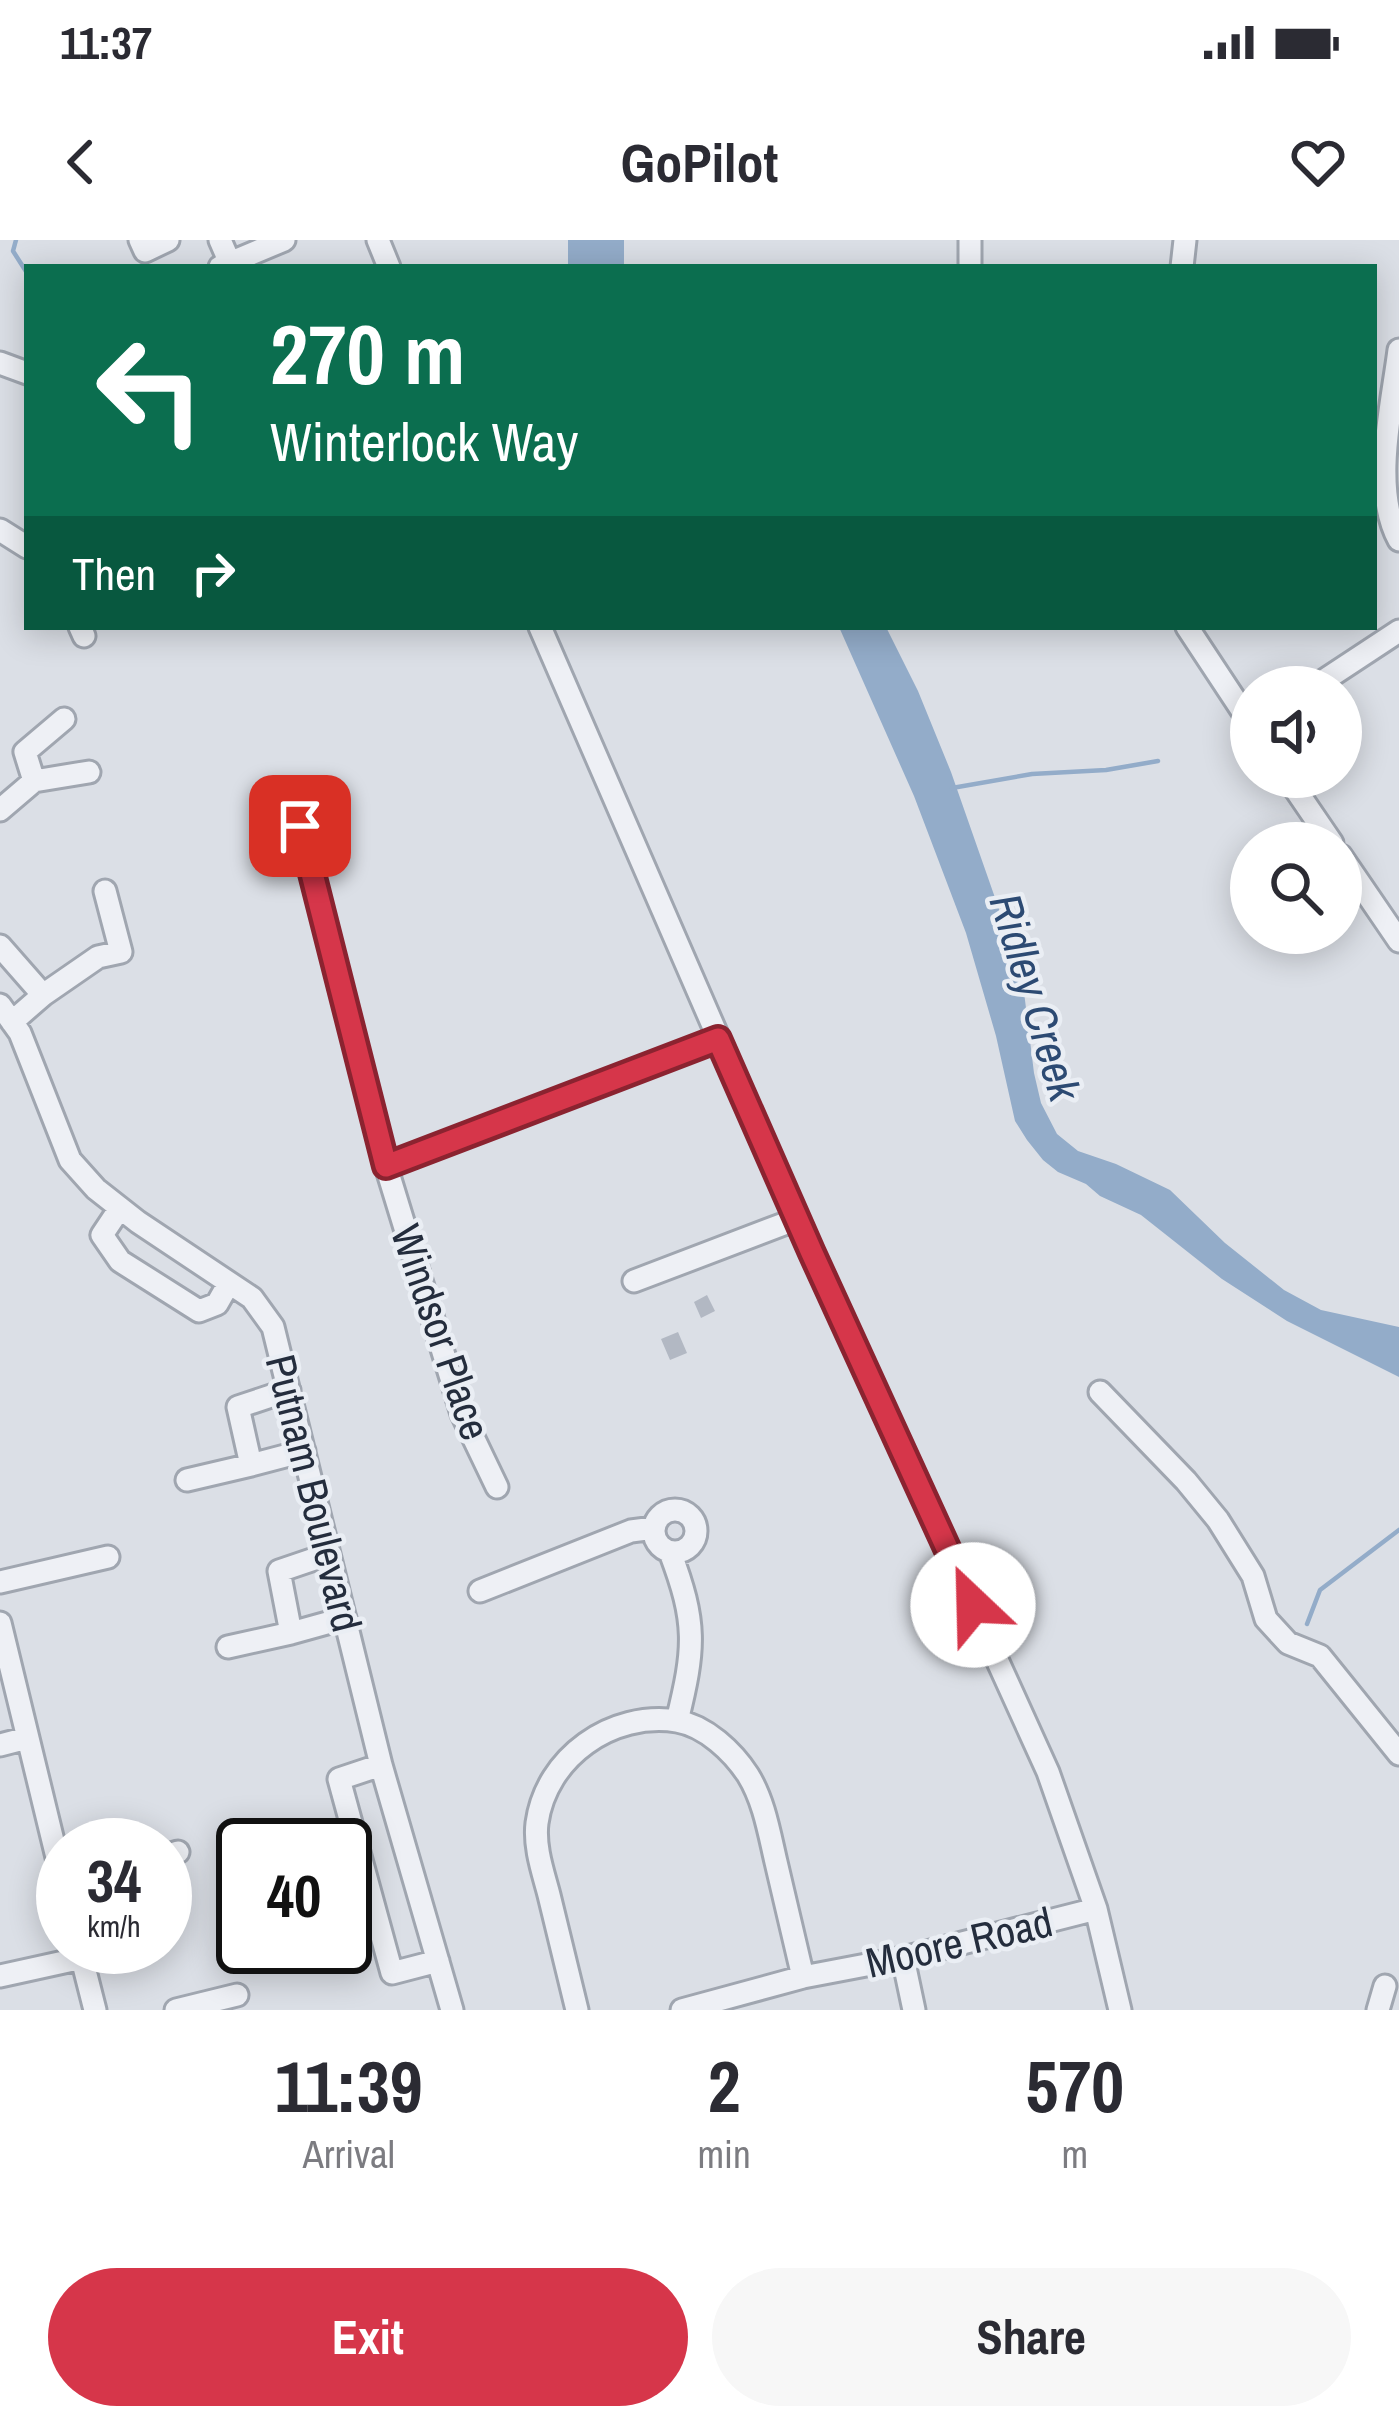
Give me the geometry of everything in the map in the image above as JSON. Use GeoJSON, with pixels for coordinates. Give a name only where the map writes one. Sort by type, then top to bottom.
{"type":"FeatureCollection","features":[{"type":"Feature","properties":{"kind":"street"},"geometry":{"type":"LineString","coordinates":[[146,253],[168,240]]}},
{"type":"Feature","properties":{"kind":"street"},"geometry":{"type":"LineString","coordinates":[[227,264],[284,240]]}},
{"type":"Feature","properties":{"kind":"street"},"geometry":{"type":"LineString","coordinates":[[1399,350],[1384,491],[1399,540]]}},
{"type":"Feature","properties":{"kind":"street"},"geometry":{"type":"LineString","coordinates":[[541,630],[797,1219],[1048,1772],[1096,1909],[1120,2010]]}},
{"type":"Feature","properties":{"kind":"street"},"geometry":{"type":"LineString","coordinates":[[1189,630],[1230,692]]}},
{"type":"Feature","properties":{"kind":"street"},"geometry":{"type":"LineString","coordinates":[[1346,666],[1399,631]]}},
{"type":"Feature","properties":{"kind":"street"},"geometry":{"type":"LineString","coordinates":[[34,781],[26,752],[64,719]]}},
{"type":"Feature","properties":{"kind":"street"},"geometry":{"type":"LineString","coordinates":[[0,810],[34,781],[89,772]]}},
{"type":"Feature","properties":{"kind":"street","name":"Windsor Place"},"geometry":{"type":"LineString","coordinates":[[300,826],[386,1166],[462,1414],[497,1487]]}},
{"type":"Feature","properties":{"kind":"street"},"geometry":{"type":"LineString","coordinates":[[1362,886],[1399,940]]}},
{"type":"Feature","properties":{"kind":"street"},"geometry":{"type":"LineString","coordinates":[[6,1014],[98,957],[121,952],[105,891]]}},
{"type":"Feature","properties":{"kind":"street"},"geometry":{"type":"LineString","coordinates":[[0,946],[43,994]]}},
{"type":"Feature","properties":{"kind":"street","name":"Putnam Boulevard"},"geometry":{"type":"LineString","coordinates":[[6,1014],[38,1075],[70,1160],[120,1208],[252,1298],[273,1327],[381,1765],[452,2010]]}},
{"type":"Feature","properties":{"kind":"street"},"geometry":{"type":"LineString","coordinates":[[386,1166],[718,1039]]}},
{"type":"Feature","properties":{"kind":"street"},"geometry":{"type":"LineString","coordinates":[[120,1208],[102,1235],[120,1261],[199,1310],[217,1304],[229,1283]]}},
{"type":"Feature","properties":{"kind":"street"},"geometry":{"type":"LineString","coordinates":[[634,1281],[797,1219]]}},
{"type":"Feature","properties":{"kind":"street"},"geometry":{"type":"LineString","coordinates":[[251,1465],[238,1407],[289,1390]]}},
{"type":"Feature","properties":{"kind":"street"},"geometry":{"type":"LineString","coordinates":[[1100,1393],[1186,1480],[1218,1520],[1253,1576],[1266,1619],[1288,1643],[1320,1656],[1399,1754]]}},
{"type":"Feature","properties":{"kind":"street"},"geometry":{"type":"LineString","coordinates":[[187,1480],[304,1451]]}},
{"type":"Feature","properties":{"kind":"street"},"geometry":{"type":"LineString","coordinates":[[670,1552],[685,1550],[697,1531],[682,1510],[670,1510],[653,1528],[657,1543],[670,1552],[692,1630],[688,1677],[677,1721]]}},
{"type":"Feature","properties":{"kind":"street"},"geometry":{"type":"LineString","coordinates":[[480,1591],[631,1531],[653,1528]]}},
{"type":"Feature","properties":{"kind":"street"},"geometry":{"type":"LineString","coordinates":[[291,1633],[279,1571],[329,1554]]}},
{"type":"Feature","properties":{"kind":"street"},"geometry":{"type":"LineString","coordinates":[[0,1582],[108,1557]]}},
{"type":"Feature","properties":{"kind":"street"},"geometry":{"type":"LineString","coordinates":[[228,1647],[345,1618]]}},
{"type":"Feature","properties":{"kind":"street"},"geometry":{"type":"LineString","coordinates":[[0,1623],[47,1818]]}},
{"type":"Feature","properties":{"kind":"street"},"geometry":{"type":"LineString","coordinates":[[577,2010],[537,1825],[551,1780],[567,1759],[599,1735],[626,1725],[677,1721],[692,1726],[721,1744],[742,1766],[763,1808],[803,1977]]}},
{"type":"Feature","properties":{"kind":"street"},"geometry":{"type":"LineString","coordinates":[[0,1744],[27,1738]]}},
{"type":"Feature","properties":{"kind":"street"},"geometry":{"type":"LineString","coordinates":[[381,1765],[339,1779],[392,1973],[438,1961]]}},
{"type":"Feature","properties":{"kind":"street","name":"Moore Road"},"geometry":{"type":"LineString","coordinates":[[682,2010],[1096,1909]]}},
{"type":"Feature","properties":{"kind":"street"},"geometry":{"type":"LineString","coordinates":[[903,1958],[914,2010]]}},
{"type":"Feature","properties":{"kind":"street"},"geometry":{"type":"LineString","coordinates":[[0,1976],[36,1965]]}},
{"type":"Feature","properties":{"kind":"street"},"geometry":{"type":"LineString","coordinates":[[85,1974],[94,2010]]}},
{"type":"Feature","properties":{"kind":"street"},"geometry":{"type":"LineString","coordinates":[[1378,2010],[1385,1986]]}},
{"type":"Feature","properties":{"kind":"street"},"geometry":{"type":"LineString","coordinates":[[176,2010],[237,1995]]}},
{"type":"Feature","properties":{"kind":"water"},"geometry":{"type":"Polygon","coordinates":[[[568,240],[624,240],[624,264],[568,264],[568,240]]]}},
{"type":"Feature","properties":{"kind":"water"},"geometry":{"type":"Polygon","coordinates":[[[840,630],[888,630],[918,691],[1007,932],[1024,992],[1041,1103],[1057,1134],[1078,1151],[1170,1190],[1284,1290],[1321,1310],[1399,1327],[1399,1377],[1287,1321],[1222,1279],[1141,1215],[1043,1160],[1015,1121],[966,933],[914,796],[840,630]]]}},
{"type":"Feature","properties":{"kind":"building"},"geometry":{"type":"Polygon","coordinates":[[[707,1295],[715,1311],[701,1318],[694,1302],[707,1295]]]}},
{"type":"Feature","properties":{"kind":"building"},"geometry":{"type":"Polygon","coordinates":[[[678,1332],[687,1353],[670,1360],[661,1339],[678,1332]]]}},
{"type":"Feature","properties":{"kind":"waterway"},"geometry":{"type":"LineString","coordinates":[[16,240],[13,251],[24,268]]}},
{"type":"Feature","properties":{"kind":"waterway"},"geometry":{"type":"LineString","coordinates":[[952,788],[1158,761]]}},
{"type":"Feature","properties":{"kind":"waterway"},"geometry":{"type":"LineString","coordinates":[[1307,1624],[1320,1590],[1399,1530]]}},
{"type":"Feature","properties":{"kind":"route"},"geometry":{"type":"LineString","coordinates":[[300,826],[386,1166],[718,1039],[973,1605]]}},
{"type":"Feature","properties":{"kind":"water label","name":"Ridley Creek"},"geometry":{"type":"Point","coordinates":[1036,997]}}]}
